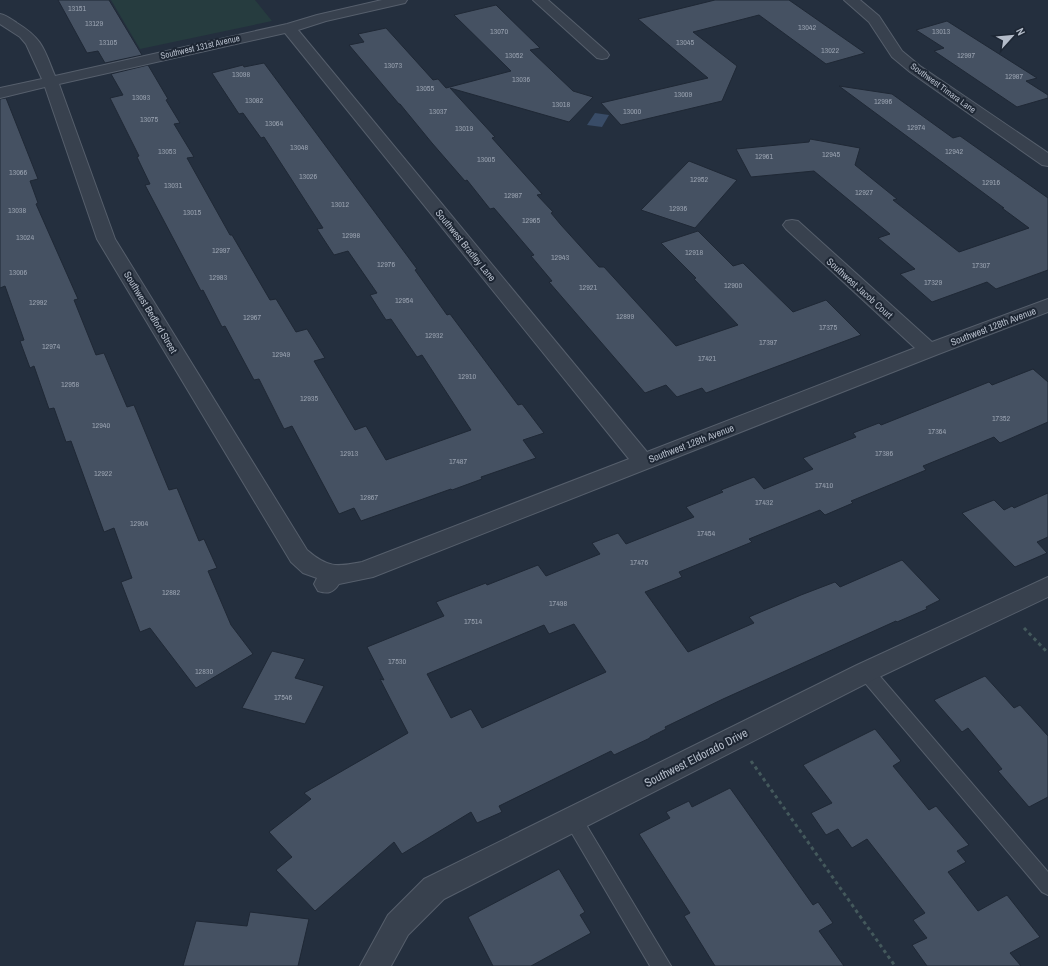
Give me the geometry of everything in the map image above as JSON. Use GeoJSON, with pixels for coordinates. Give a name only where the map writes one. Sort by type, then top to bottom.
{"type":"FeatureCollection","features":[{"type":"Feature","properties":{"kind":"street","name":"Southwest 131st Avenue"},"geometry":{"type":"LineString","coordinates":[[0,93],[289,28],[322,18],[400,0]]}},
{"type":"Feature","properties":{"kind":"street"},"geometry":{"type":"LineString","coordinates":[[540,0],[602,55]]}},
{"type":"Feature","properties":{"kind":"street","name":"Southwest Timara Lane"},"geometry":{"type":"LineString","coordinates":[[850,0],[874,20],[897,54],[915,69],[1048,161]]}},
{"type":"Feature","properties":{"kind":"street","name":"Southwest Bedford Street"},"geometry":{"type":"LineString","coordinates":[[0,18],[25,34],[33,42],[50,81],[106,239],[299,556],[311,567],[330,579]]}},
{"type":"Feature","properties":{"kind":"street","name":"Southwest Bradley Lane"},"geometry":{"type":"LineString","coordinates":[[289,28],[643,462]]}},
{"type":"Feature","properties":{"kind":"street","name":"Southwest Jacob Court"},"geometry":{"type":"LineString","coordinates":[[792,225],[929,350]]}},
{"type":"Feature","properties":{"kind":"street","name":"Southwest 128th Avenue"},"geometry":{"type":"LineString","coordinates":[[330,579],[365,571],[929,350],[1048,305]]}},
{"type":"Feature","properties":{"kind":"street","name":"Southwest Eldorado Drive"},"geometry":{"type":"LineString","coordinates":[[375,966],[398,925],[434,889],[866,672],[1048,586]]}},
{"type":"Feature","properties":{"kind":"lane"},"geometry":{"type":"LineString","coordinates":[[866,672],[1048,886]]}},
{"type":"Feature","properties":{"kind":"lane"},"geometry":{"type":"LineString","coordinates":[[573,819],[661,966]]}},
{"type":"Feature","properties":{"kind":"path"},"geometry":{"type":"LineString","coordinates":[[1004,607],[1048,653]]}},
{"type":"Feature","properties":{"kind":"path"},"geometry":{"type":"LineString","coordinates":[[735,738],[895,966]]}},
{"type":"Feature","properties":{"kind":"green space"},"geometry":{"type":"Polygon","coordinates":[[[111,0],[255,0],[272,21],[140,49],[111,0]]]}},
{"type":"Feature","properties":{"kind":"water"},"geometry":{"type":"Polygon","coordinates":[[[595,113],[609,115],[602,127],[587,125],[595,113]]]}},
{"type":"Feature","properties":{"kind":"building"},"geometry":{"type":"Polygon","coordinates":[[[58,0],[109,0],[142,55],[105,63],[98,51],[87,53],[58,0]]]}},
{"type":"Feature","properties":{"kind":"building"},"geometry":{"type":"Polygon","coordinates":[[[715,0],[789,0],[865,53],[826,64],[759,15],[693,32],[737,66],[722,101],[621,125],[601,103],[708,78],[638,19],[715,0]]]}},
{"type":"Feature","properties":{"kind":"building"},"geometry":{"type":"Polygon","coordinates":[[[496,5],[540,48],[530,50],[573,91],[593,97],[569,122],[450,88],[495,137],[492,138],[542,194],[537,195],[553,212],[551,213],[561,225],[599,267],[604,267],[676,346],[738,325],[694,279],[696,278],[661,243],[698,231],[733,266],[743,263],[793,312],[826,300],[861,335],[706,393],[702,388],[677,397],[666,385],[645,393],[549,282],[552,281],[531,256],[534,255],[494,208],[490,209],[467,180],[465,181],[349,45],[364,42],[358,34],[386,28],[433,80],[438,79],[446,88],[511,71],[454,15],[496,5]]]}},
{"type":"Feature","properties":{"kind":"building"},"geometry":{"type":"Polygon","coordinates":[[[947,21],[1037,78],[1026,81],[1048,95],[1048,98],[1017,107],[934,51],[944,48],[916,30],[947,21]]]}},
{"type":"Feature","properties":{"kind":"building"},"geometry":{"type":"Polygon","coordinates":[[[264,63],[417,269],[415,270],[447,315],[450,314],[518,405],[522,404],[544,433],[523,440],[536,458],[481,477],[482,479],[452,490],[451,489],[361,521],[354,508],[339,514],[292,426],[284,429],[259,379],[254,380],[225,326],[222,327],[203,290],[201,291],[145,185],[150,184],[137,157],[139,156],[110,98],[123,95],[111,74],[148,65],[180,123],[174,124],[194,157],[187,158],[230,235],[232,235],[270,300],[276,299],[296,332],[307,329],[325,358],[314,361],[355,430],[366,426],[386,460],[471,430],[422,355],[417,357],[391,319],[386,320],[370,295],[377,293],[348,251],[334,255],[317,229],[323,228],[264,137],[261,138],[243,113],[239,114],[212,73],[243,65],[244,67],[264,63]]]}},
{"type":"Feature","properties":{"kind":"building"},"geometry":{"type":"Polygon","coordinates":[[[839,86],[892,94],[953,138],[960,136],[1048,198],[1048,270],[996,289],[987,282],[932,302],[900,274],[915,269],[878,238],[890,234],[814,171],[751,177],[736,149],[809,142],[810,139],[860,148],[855,165],[897,199],[893,200],[959,252],[1029,228],[839,86]]]}},
{"type":"Feature","properties":{"kind":"building"},"geometry":{"type":"Polygon","coordinates":[[[6,98],[38,179],[30,181],[38,203],[36,204],[78,299],[74,300],[96,355],[104,353],[127,407],[134,405],[169,490],[177,488],[199,541],[204,539],[217,568],[208,571],[231,625],[253,654],[196,688],[150,628],[140,632],[121,582],[132,578],[114,528],[104,532],[71,441],[66,442],[54,408],[49,409],[34,366],[30,368],[20,341],[24,340],[5,286],[0,288],[0,99],[6,98]]]}},
{"type":"Feature","properties":{"kind":"building"},"geometry":{"type":"Polygon","coordinates":[[[689,161],[737,180],[695,228],[641,210],[689,161]]]}},
{"type":"Feature","properties":{"kind":"building"},"geometry":{"type":"Polygon","coordinates":[[[1033,369],[1048,382],[1048,422],[1000,443],[994,437],[923,466],[926,470],[851,501],[853,503],[825,515],[820,510],[749,539],[752,542],[679,572],[682,577],[645,592],[688,652],[754,623],[749,617],[835,582],[840,587],[902,560],[940,600],[926,607],[927,609],[897,622],[896,621],[723,699],[665,727],[666,729],[650,738],[614,755],[611,751],[499,806],[502,812],[477,823],[471,812],[402,854],[394,842],[315,911],[276,870],[292,857],[269,832],[311,799],[304,793],[408,733],[380,679],[384,680],[367,647],[444,616],[436,602],[486,583],[487,585],[538,565],[546,576],[600,554],[592,543],[618,533],[626,544],[694,517],[686,507],[723,492],[721,490],[754,477],[764,489],[813,469],[803,458],[856,437],[853,433],[879,423],[881,425],[989,382],[992,385],[1033,369]],[[574,624],[549,634],[544,625],[427,674],[451,718],[471,709],[482,728],[606,672],[574,624]]]}},
{"type":"Feature","properties":{"kind":"building"},"geometry":{"type":"Polygon","coordinates":[[[1048,493],[1048,537],[1037,542],[1047,553],[1015,567],[962,513],[994,500],[1004,510],[1012,506],[1014,508],[1048,493]]]}},
{"type":"Feature","properties":{"kind":"building"},"geometry":{"type":"Polygon","coordinates":[[[272,651],[305,659],[295,678],[324,686],[305,724],[242,708],[272,651]]]}},
{"type":"Feature","properties":{"kind":"building"},"geometry":{"type":"Polygon","coordinates":[[[985,676],[1014,708],[1020,705],[1048,736],[1048,797],[1029,807],[998,771],[1002,769],[968,728],[962,732],[934,700],[985,676]]]}},
{"type":"Feature","properties":{"kind":"building"},"geometry":{"type":"Polygon","coordinates":[[[875,729],[901,761],[893,766],[929,810],[936,806],[969,845],[957,851],[966,862],[948,872],[978,911],[1007,895],[1040,937],[1010,953],[1021,966],[927,966],[912,945],[927,938],[913,920],[925,913],[867,839],[852,848],[838,829],[826,835],[811,813],[832,803],[803,765],[875,729]]]}},
{"type":"Feature","properties":{"kind":"building"},"geometry":{"type":"Polygon","coordinates":[[[730,788],[813,905],[818,902],[833,923],[819,931],[844,966],[715,966],[684,916],[690,913],[639,834],[670,818],[666,812],[689,801],[692,807],[730,788]]]}},
{"type":"Feature","properties":{"kind":"building"},"geometry":{"type":"Polygon","coordinates":[[[559,869],[585,912],[580,915],[591,933],[531,966],[493,966],[468,917],[559,869]]]}},
{"type":"Feature","properties":{"kind":"building"},"geometry":{"type":"Polygon","coordinates":[[[250,912],[309,919],[298,966],[183,966],[196,921],[247,926],[250,912]]]}}]}
